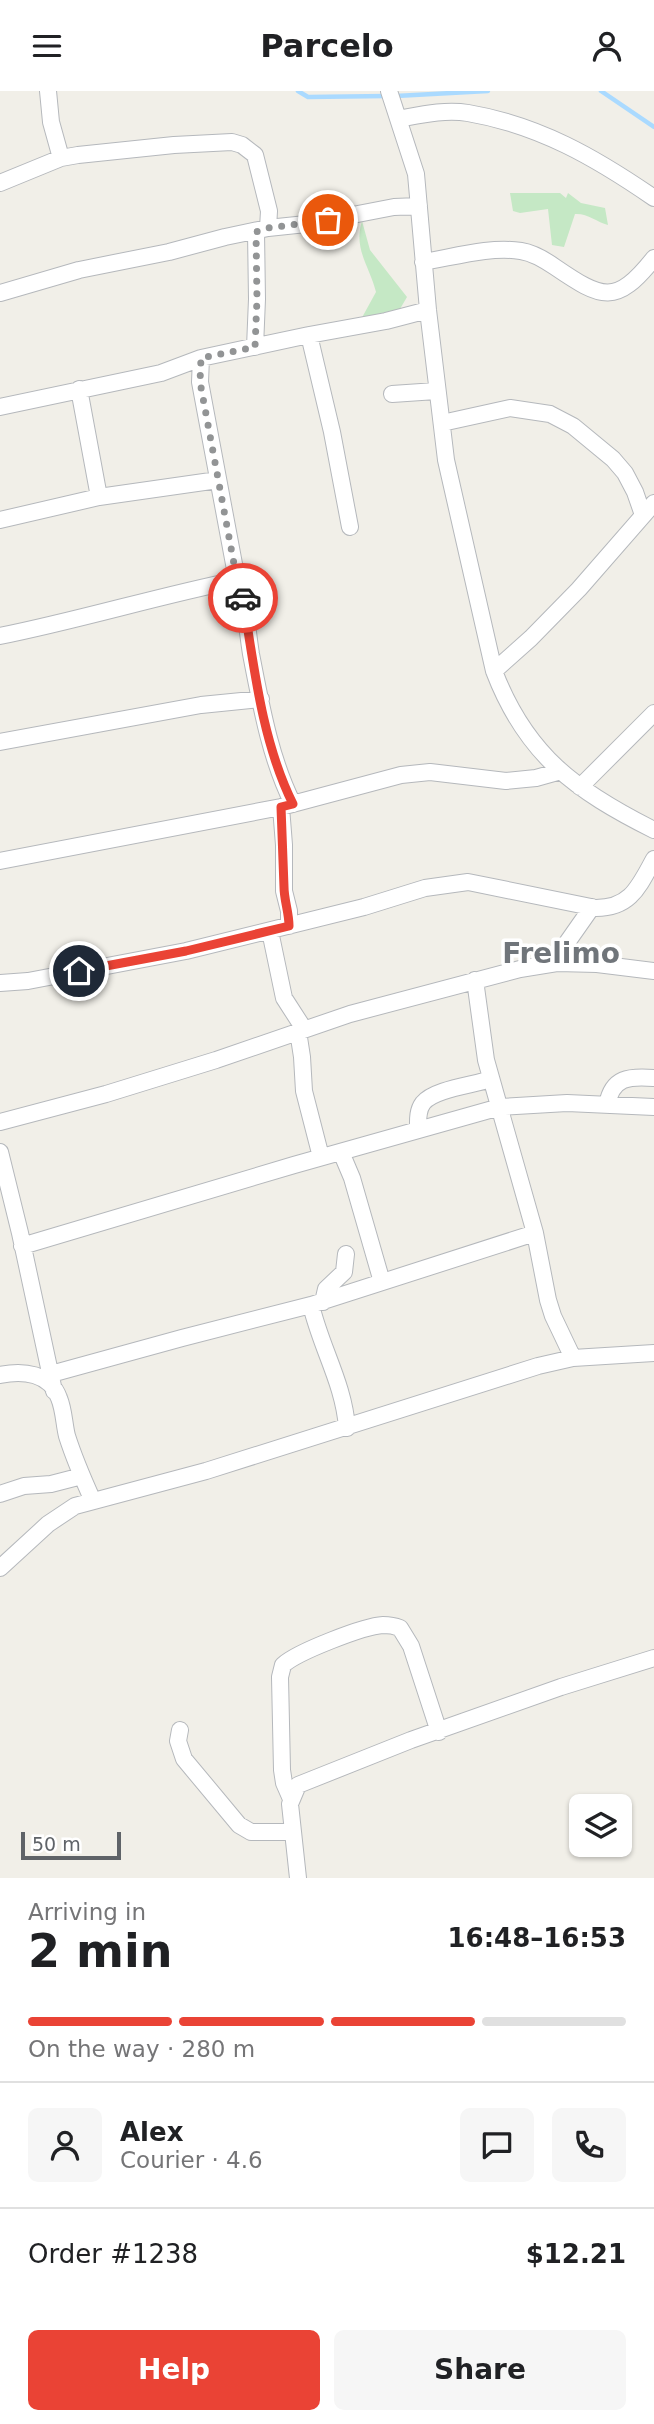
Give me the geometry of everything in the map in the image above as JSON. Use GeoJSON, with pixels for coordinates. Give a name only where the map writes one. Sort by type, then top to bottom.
{"type":"FeatureCollection","features":[{"type":"Feature","properties":{"kind":"street"},"geometry":{"type":"LineString","coordinates":[[48,91],[51,122],[61,158]]}},
{"type":"Feature","properties":{"kind":"street"},"geometry":{"type":"LineString","coordinates":[[389,91],[416,174],[436,391],[446,460],[494,671],[519,725],[561,771],[613,809],[654,830]]}},
{"type":"Feature","properties":{"kind":"street"},"geometry":{"type":"LineString","coordinates":[[398,119],[434,113],[467,112],[531,128],[588,155],[654,198]]}},
{"type":"Feature","properties":{"kind":"street"},"geometry":{"type":"LineString","coordinates":[[0,183],[61,158],[174,145],[232,142],[243,145],[255,155],[268,211],[262,230],[255,347]]}},
{"type":"Feature","properties":{"kind":"street"},"geometry":{"type":"LineString","coordinates":[[0,293],[79,270],[225,237],[306,225],[394,207],[419,206]]}},
{"type":"Feature","properties":{"kind":"street"},"geometry":{"type":"LineString","coordinates":[[423,262],[495,251],[521,251],[540,258],[601,294],[611,294],[626,287],[654,258]]}},
{"type":"Feature","properties":{"kind":"street"},"geometry":{"type":"LineString","coordinates":[[0,407],[161,373],[201,358],[428,310]]}},
{"type":"Feature","properties":{"kind":"street"},"geometry":{"type":"LineString","coordinates":[[309,335],[332,432],[350,527]]}},
{"type":"Feature","properties":{"kind":"street"},"geometry":{"type":"LineString","coordinates":[[201,358],[200,382],[237,580],[243,597],[261,699],[287,806],[284,891],[289,911],[289,926]]}},
{"type":"Feature","properties":{"kind":"street"},"geometry":{"type":"LineString","coordinates":[[79,389],[99,497]]}},
{"type":"Feature","properties":{"kind":"street"},"geometry":{"type":"LineString","coordinates":[[392,394],[436,391]]}},
{"type":"Feature","properties":{"kind":"street"},"geometry":{"type":"LineString","coordinates":[[442,423],[510,408],[550,414],[573,426],[613,459],[649,509],[579,589],[494,671]]}},
{"type":"Feature","properties":{"kind":"street"},"geometry":{"type":"LineString","coordinates":[[0,520],[99,497],[218,480]]}},
{"type":"Feature","properties":{"kind":"street"},"geometry":{"type":"LineString","coordinates":[[0,636],[74,621],[237,580]]}},
{"type":"Feature","properties":{"kind":"street"},"geometry":{"type":"LineString","coordinates":[[0,742],[201,705],[261,699]]}},
{"type":"Feature","properties":{"kind":"street"},"geometry":{"type":"LineString","coordinates":[[580,787],[654,713]]}},
{"type":"Feature","properties":{"kind":"street"},"geometry":{"type":"LineString","coordinates":[[0,861],[287,806],[401,775],[430,772],[506,781],[536,778],[561,771]]}},
{"type":"Feature","properties":{"kind":"street"},"geometry":{"type":"LineString","coordinates":[[0,983],[28,981],[141,961],[270,931],[425,888],[468,882],[609,908],[624,902],[635,891],[654,859]]}},
{"type":"Feature","properties":{"kind":"street"},"geometry":{"type":"LineString","coordinates":[[552,964],[592,907]]}},
{"type":"Feature","properties":{"kind":"street"},"geometry":{"type":"LineString","coordinates":[[270,931],[284,998],[301,1030],[304,1091],[321,1157]]}},
{"type":"Feature","properties":{"kind":"street"},"geometry":{"type":"LineString","coordinates":[[0,1122],[106,1094],[301,1030],[475,980],[552,964],[597,964],[654,971]]}},
{"type":"Feature","properties":{"kind":"street"},"geometry":{"type":"LineString","coordinates":[[475,980],[491,1079],[535,1233],[548,1300],[573,1358]]}},
{"type":"Feature","properties":{"kind":"street"},"geometry":{"type":"LineString","coordinates":[[607,1105],[609,1092],[622,1080],[633,1077],[654,1078]]}},
{"type":"Feature","properties":{"kind":"street"},"geometry":{"type":"LineString","coordinates":[[418,1130],[419,1110],[425,1100],[491,1079]]}},
{"type":"Feature","properties":{"kind":"street"},"geometry":{"type":"LineString","coordinates":[[22,1246],[500,1107],[567,1103],[654,1107]]}},
{"type":"Feature","properties":{"kind":"street"},"geometry":{"type":"LineString","coordinates":[[0,1151],[52,1382],[59,1397],[66,1433],[93,1501]]}},
{"type":"Feature","properties":{"kind":"street"},"geometry":{"type":"LineString","coordinates":[[341,1152],[352,1178],[382,1282]]}},
{"type":"Feature","properties":{"kind":"street"},"geometry":{"type":"LineString","coordinates":[[0,1374],[27,1372],[52,1382],[182,1338],[317,1303],[535,1233]]}},
{"type":"Feature","properties":{"kind":"street"},"geometry":{"type":"LineString","coordinates":[[346,1254],[344,1272],[326,1289],[317,1303],[324,1351],[344,1398],[347,1428]]}},
{"type":"Feature","properties":{"kind":"street"},"geometry":{"type":"LineString","coordinates":[[0,1567],[61,1514],[75,1506],[206,1471],[538,1366],[573,1358],[654,1353]]}},
{"type":"Feature","properties":{"kind":"street"},"geometry":{"type":"LineString","coordinates":[[0,1494],[24,1486],[51,1484],[82,1476]]}},
{"type":"Feature","properties":{"kind":"street"},"geometry":{"type":"LineString","coordinates":[[298,1878],[292,1799],[284,1783],[282,1770],[280,1677],[284,1665],[298,1655],[365,1629],[383,1625],[400,1628],[405,1632],[411,1646],[439,1732]]}},
{"type":"Feature","properties":{"kind":"street"},"geometry":{"type":"LineString","coordinates":[[292,1799],[298,1785],[306,1781],[411,1740],[654,1658]]}},
{"type":"Feature","properties":{"kind":"street"},"geometry":{"type":"LineString","coordinates":[[180,1730],[178,1741],[184,1759],[239,1825],[251,1832],[293,1832]]}},
{"type":"Feature","properties":{"kind":"green space"},"geometry":{"type":"Polygon","coordinates":[[[510,193],[560,193],[566,198],[568,193],[581,203],[605,208],[608,225],[588,216],[575,214],[564,247],[552,245],[548,209],[520,213],[513,211],[510,193]]]}},
{"type":"Feature","properties":{"kind":"green space"},"geometry":{"type":"Polygon","coordinates":[[[362,221],[370,250],[407,297],[397,314],[359,323],[376,292],[361,249],[362,221]]]}},
{"type":"Feature","properties":{"kind":"waterway"},"geometry":{"type":"LineString","coordinates":[[298,91],[308,97],[387,96]]}},
{"type":"Feature","properties":{"kind":"waterway"},"geometry":{"type":"LineString","coordinates":[[396,96],[488,91]]}},
{"type":"Feature","properties":{"kind":"waterway"},"geometry":{"type":"LineString","coordinates":[[601,91],[654,127]]}},
{"type":"Feature","properties":{"kind":"way so far"},"geometry":{"type":"LineString","coordinates":[[243,598],[237,580],[200,382],[201,358],[255,347],[256,232],[328,220]]}},
{"type":"Feature","properties":{"kind":"district","name":"Frelimo"},"geometry":{"type":"Point","coordinates":[561,953]}},
{"type":"Feature","properties":{"kind":"route"},"geometry":{"type":"LineString","coordinates":[[79,971],[141,961],[289,926],[289,911],[284,891],[281,807],[293,804],[282,781],[271,745],[251,653],[243,598]]}}]}
